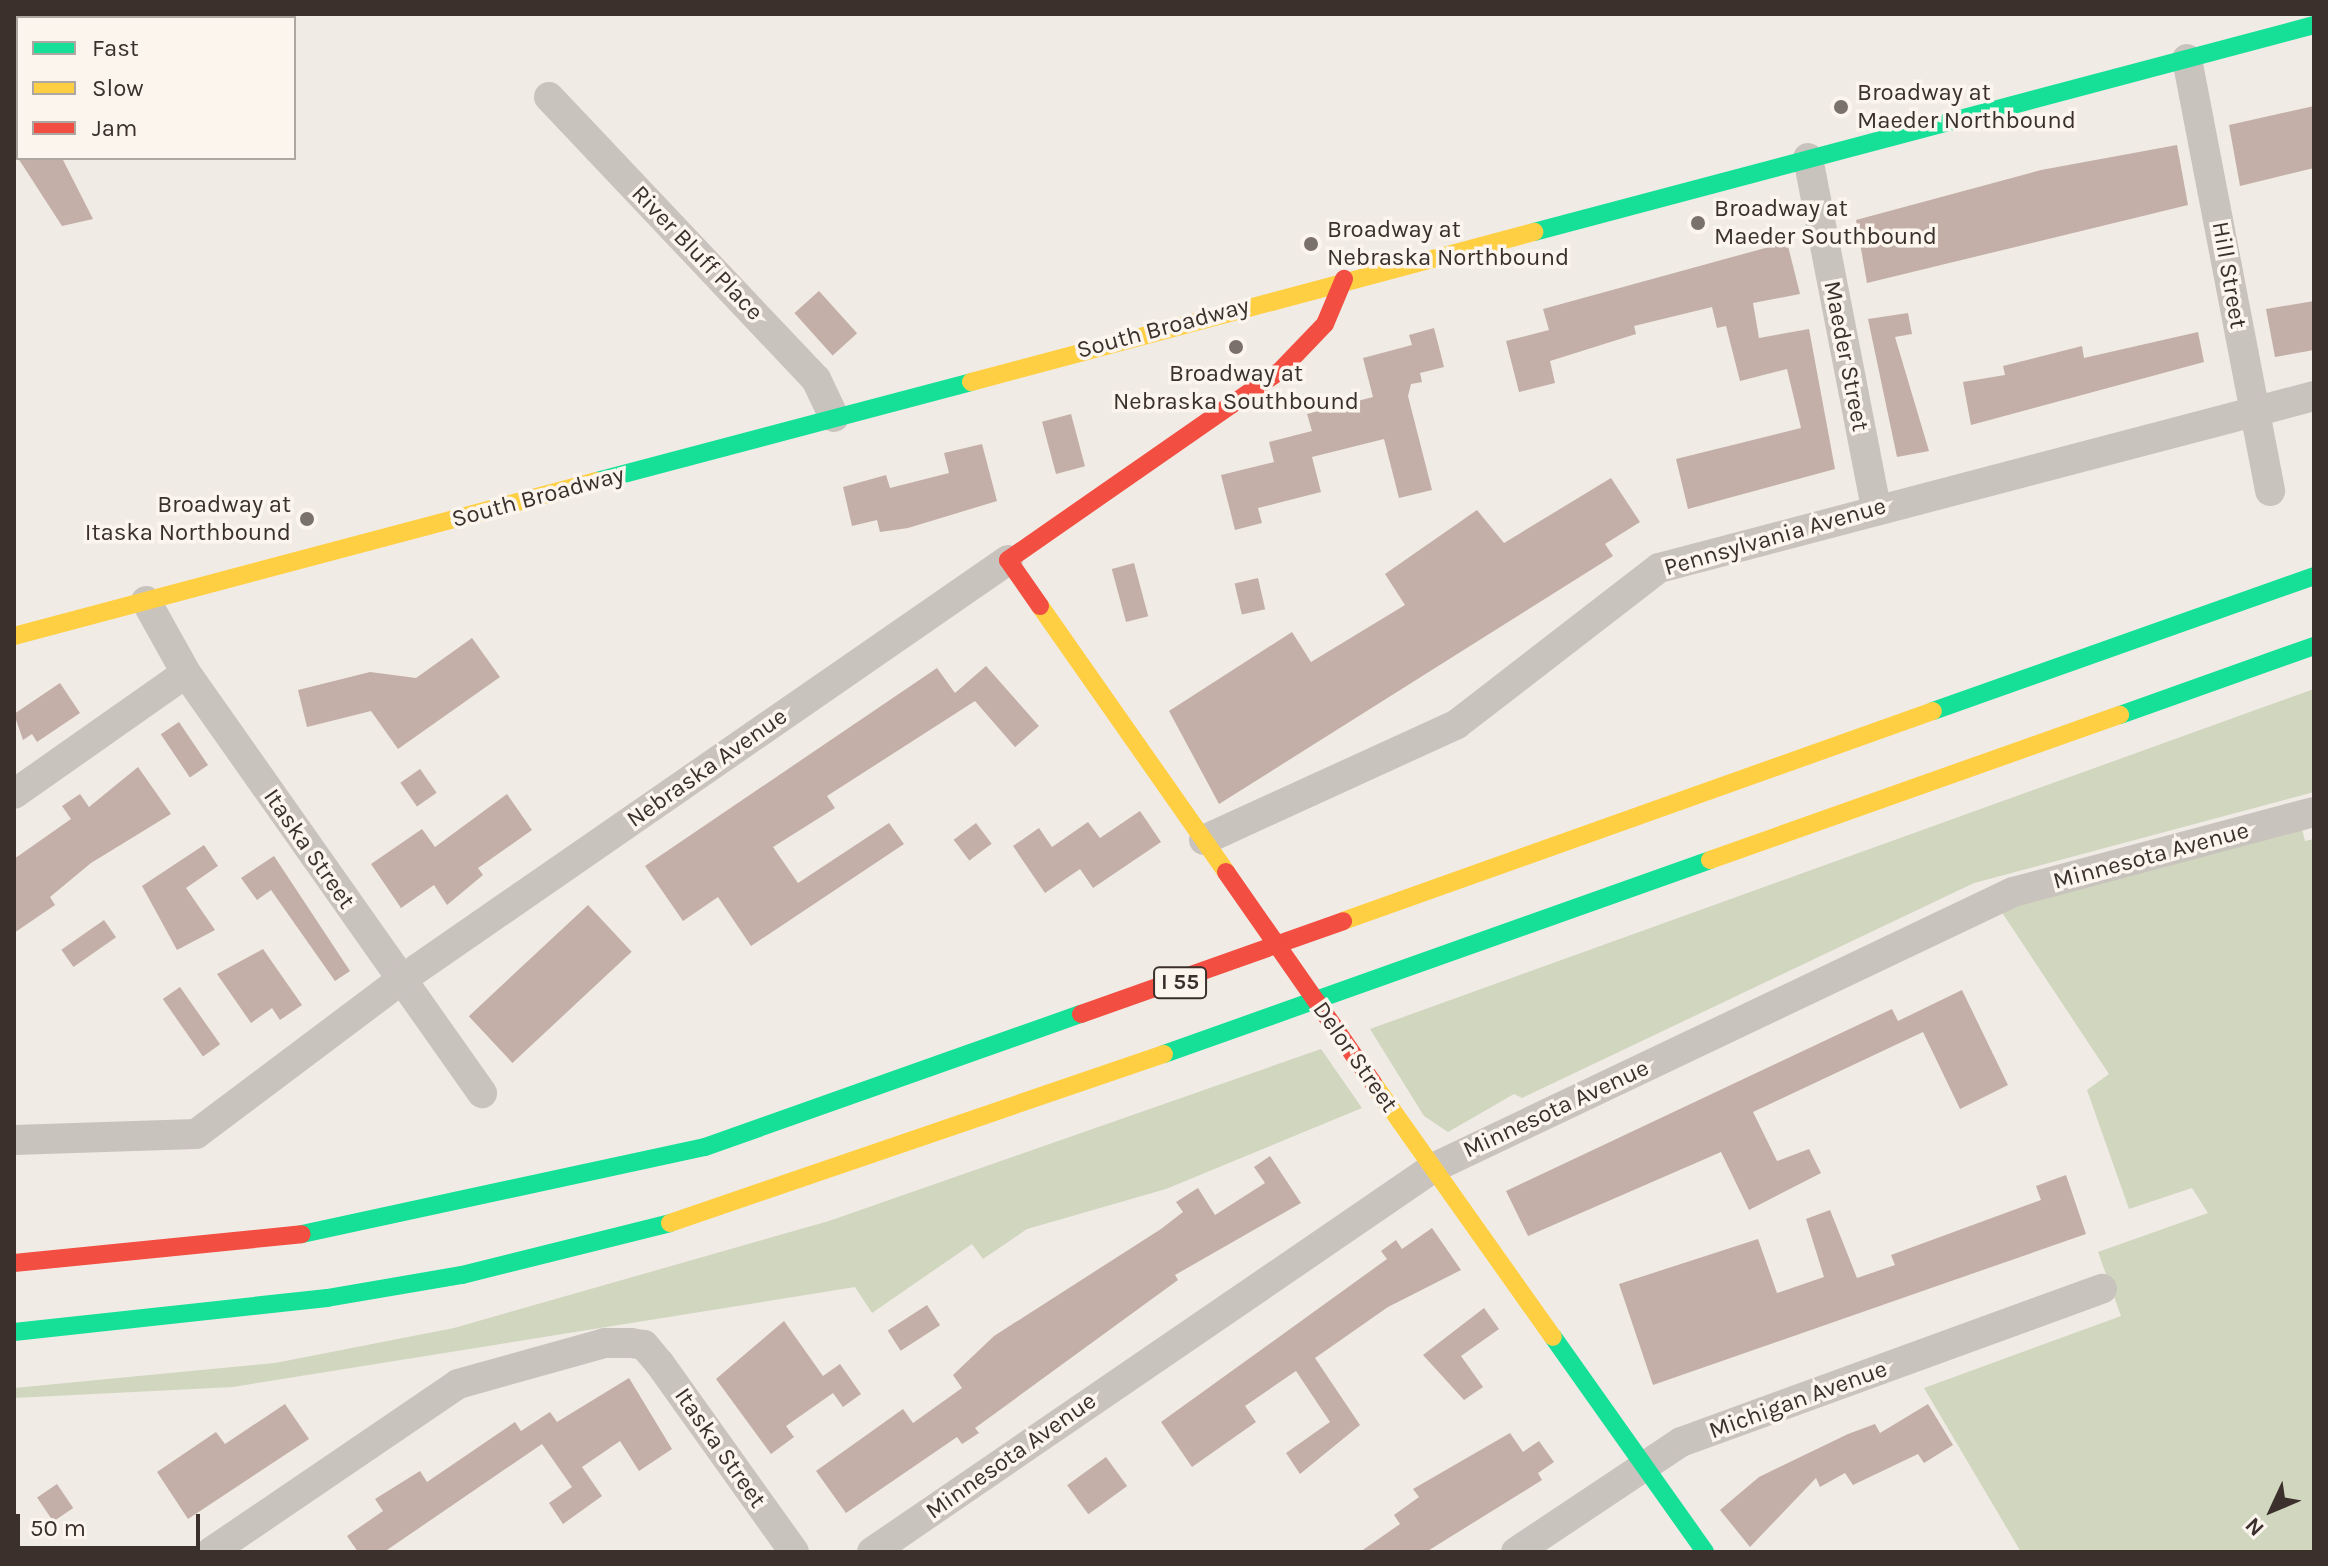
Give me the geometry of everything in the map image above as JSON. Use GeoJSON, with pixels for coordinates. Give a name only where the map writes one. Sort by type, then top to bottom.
{"type":"FeatureCollection","features":[{"type":"Feature","properties":{"kind":"main road","name":"South Broadway"},"geometry":{"type":"LineString","coordinates":[[14,636],[1344,279],[2314,25]]}},
{"type":"Feature","properties":{"kind":"main road","name":"Nebraska Avenue"},"geometry":{"type":"LineString","coordinates":[[1008,560],[1279,372],[1325,324],[1344,279]]}},
{"type":"Feature","properties":{"kind":"main road","name":"Delor Street"},"geometry":{"type":"LineString","coordinates":[[1008,560],[1705,1552]]}},
{"type":"Feature","properties":{"kind":"main road","name":"I 55"},"geometry":{"type":"LineString","coordinates":[[14,1263],[315,1233],[705,1147],[2314,576]]}},
{"type":"Feature","properties":{"kind":"main road"},"geometry":{"type":"LineString","coordinates":[[14,1332],[327,1298],[462,1275],[728,1209],[2314,646]]}},
{"type":"Feature","properties":{"kind":"street","name":"Hill Street"},"geometry":{"type":"LineString","coordinates":[[2187,59],[2270,491]]}},
{"type":"Feature","properties":{"kind":"street","name":"River Bluff Place"},"geometry":{"type":"LineString","coordinates":[[549,97],[816,379],[834,417]]}},
{"type":"Feature","properties":{"kind":"street","name":"Maeder Street"},"geometry":{"type":"LineString","coordinates":[[1808,158],[1876,507]]}},
{"type":"Feature","properties":{"kind":"street","name":"Pennsylvania Avenue"},"geometry":{"type":"LineString","coordinates":[[1204,840],[1457,724],[1659,568],[1876,507],[2314,396]]}},
{"type":"Feature","properties":{"kind":"street","name":"Nebraska Avenue"},"geometry":{"type":"LineString","coordinates":[[14,1140],[196,1134],[401,980],[1008,560]]}},
{"type":"Feature","properties":{"kind":"street","name":"Itaska Street"},"geometry":{"type":"LineString","coordinates":[[146,601],[186,673],[482,1093]]}},
{"type":"Feature","properties":{"kind":"street"},"geometry":{"type":"LineString","coordinates":[[14,794],[186,673]]}},
{"type":"Feature","properties":{"kind":"street","name":"Minnesota Avenue"},"geometry":{"type":"LineString","coordinates":[[872,1552],[1433,1168],[2013,892],[2314,812]]}},
{"type":"Feature","properties":{"kind":"street","name":"Michigan Avenue"},"geometry":{"type":"LineString","coordinates":[[1516,1552],[1643,1463],[1681,1442],[2102,1289]]}},
{"type":"Feature","properties":{"kind":"street","name":"Itaska Street"},"geometry":{"type":"LineString","coordinates":[[211,1552],[458,1384],[605,1343],[644,1345],[794,1552]]}},
{"type":"Feature","properties":{"kind":"green space"},"geometry":{"type":"Polygon","coordinates":[[[2314,689],[2314,792],[1974,883],[1522,1098],[1514,1094],[1448,1132],[1424,1116],[1370,1029],[2314,689]]]}},
{"type":"Feature","properties":{"kind":"green space"},"geometry":{"type":"Polygon","coordinates":[[[2302,829],[2305,841],[2314,839],[2314,1552],[2021,1552],[1924,1388],[2121,1316],[2098,1252],[2208,1213],[2192,1188],[2129,1209],[2087,1090],[2109,1074],[1999,908],[2302,829]]]}},
{"type":"Feature","properties":{"kind":"green space"},"geometry":{"type":"Polygon","coordinates":[[[1321,1049],[1362,1108],[1166,1189],[1027,1229],[983,1259],[972,1244],[872,1313],[855,1287],[233,1387],[14,1398],[14,1388],[275,1363],[454,1328],[829,1221],[1321,1049]]]}},
{"type":"Feature","properties":{"kind":"building"},"geometry":{"type":"Polygon","coordinates":[[[2314,106],[2314,168],[2240,186],[2229,125],[2314,106]]]}},
{"type":"Feature","properties":{"kind":"building"},"geometry":{"type":"Polygon","coordinates":[[[2177,145],[2188,205],[1867,283],[1856,220],[2041,170],[2177,145]]]}},
{"type":"Feature","properties":{"kind":"building"},"geometry":{"type":"Polygon","coordinates":[[[19,160],[63,160],[93,219],[62,226],[19,160]]]}},
{"type":"Feature","properties":{"kind":"building"},"geometry":{"type":"Polygon","coordinates":[[[1787,242],[1800,294],[1753,303],[1759,338],[1809,329],[1835,469],[1688,509],[1676,459],[1801,428],[1787,369],[1740,381],[1726,326],[1717,328],[1712,307],[1634,326],[1636,334],[1550,361],[1555,383],[1519,392],[1506,341],[1549,330],[1543,309],[1787,242]]]}},
{"type":"Feature","properties":{"kind":"building"},"geometry":{"type":"Polygon","coordinates":[[[819,291],[857,333],[833,355],[794,313],[819,291]]]}},
{"type":"Feature","properties":{"kind":"building"},"geometry":{"type":"Polygon","coordinates":[[[2314,301],[2314,350],[2275,357],[2266,309],[2314,301]]]}},
{"type":"Feature","properties":{"kind":"building"},"geometry":{"type":"Polygon","coordinates":[[[1908,313],[1912,334],[1895,337],[1929,451],[1897,457],[1868,319],[1908,313]]]}},
{"type":"Feature","properties":{"kind":"building"},"geometry":{"type":"Polygon","coordinates":[[[1434,328],[1444,367],[1420,373],[1422,382],[1411,384],[1408,396],[1432,490],[1399,498],[1384,439],[1312,457],[1321,492],[1258,508],[1262,523],[1235,530],[1221,475],[1274,462],[1269,442],[1312,431],[1307,414],[1373,397],[1363,358],[1412,345],[1409,335],[1434,328]]]}},
{"type":"Feature","properties":{"kind":"building"},"geometry":{"type":"Polygon","coordinates":[[[2198,332],[2204,362],[1971,425],[1963,382],[2005,375],[2003,366],[2082,346],[2084,358],[2198,332]]]}},
{"type":"Feature","properties":{"kind":"building"},"geometry":{"type":"Polygon","coordinates":[[[1071,414],[1085,466],[1056,474],[1042,422],[1071,414]]]}},
{"type":"Feature","properties":{"kind":"building"},"geometry":{"type":"Polygon","coordinates":[[[982,444],[997,501],[908,528],[880,532],[877,520],[852,526],[843,487],[886,475],[890,488],[949,473],[944,453],[982,444]]]}},
{"type":"Feature","properties":{"kind":"building"},"geometry":{"type":"Polygon","coordinates":[[[1611,478],[1640,522],[1605,544],[1613,556],[1219,804],[1169,711],[1292,632],[1311,662],[1405,605],[1385,574],[1477,510],[1504,543],[1611,478]]]}},
{"type":"Feature","properties":{"kind":"building"},"geometry":{"type":"Polygon","coordinates":[[[1134,563],[1148,616],[1126,622],[1112,569],[1134,563]]]}},
{"type":"Feature","properties":{"kind":"building"},"geometry":{"type":"Polygon","coordinates":[[[1258,578],[1265,609],[1242,615],[1235,583],[1258,578]]]}},
{"type":"Feature","properties":{"kind":"building"},"geometry":{"type":"Polygon","coordinates":[[[472,638],[500,677],[398,749],[371,711],[307,727],[298,690],[370,672],[416,678],[472,638]]]}},
{"type":"Feature","properties":{"kind":"building"},"geometry":{"type":"Polygon","coordinates":[[[986,666],[1039,726],[1015,747],[975,701],[827,796],[835,808],[773,847],[798,883],[889,823],[904,844],[751,946],[718,897],[683,921],[645,866],[937,668],[955,693],[986,666]]]}},
{"type":"Feature","properties":{"kind":"building"},"geometry":{"type":"Polygon","coordinates":[[[60,683],[80,713],[37,742],[32,734],[23,740],[14,714],[60,683]]]}},
{"type":"Feature","properties":{"kind":"building"},"geometry":{"type":"Polygon","coordinates":[[[179,722],[208,765],[190,777],[161,734],[179,722]]]}},
{"type":"Feature","properties":{"kind":"building"},"geometry":{"type":"Polygon","coordinates":[[[138,767],[171,814],[91,863],[50,897],[55,905],[14,933],[14,859],[71,819],[62,806],[80,794],[89,807],[138,767]]]}},
{"type":"Feature","properties":{"kind":"building"},"geometry":{"type":"Polygon","coordinates":[[[420,769],[437,793],[417,807],[400,783],[420,769]]]}},
{"type":"Feature","properties":{"kind":"building"},"geometry":{"type":"Polygon","coordinates":[[[507,794],[532,830],[478,868],[483,875],[447,905],[434,885],[401,908],[371,864],[422,829],[435,847],[507,794]]]}},
{"type":"Feature","properties":{"kind":"building"},"geometry":{"type":"Polygon","coordinates":[[[1140,811],[1161,842],[1093,888],[1080,869],[1045,893],[1013,846],[1039,828],[1052,847],[1088,822],[1100,838],[1140,811]]]}},
{"type":"Feature","properties":{"kind":"building"},"geometry":{"type":"Polygon","coordinates":[[[976,823],[992,844],[969,861],[954,840],[976,823]]]}},
{"type":"Feature","properties":{"kind":"building"},"geometry":{"type":"Polygon","coordinates":[[[204,845],[218,866],[186,888],[215,930],[177,950],[142,886],[204,845]]]}},
{"type":"Feature","properties":{"kind":"building"},"geometry":{"type":"Polygon","coordinates":[[[274,856],[350,971],[335,981],[271,890],[257,900],[241,878],[274,856]]]}},
{"type":"Feature","properties":{"kind":"building"},"geometry":{"type":"Polygon","coordinates":[[[588,905],[632,952],[512,1063],[469,1016],[588,905]]]}},
{"type":"Feature","properties":{"kind":"building"},"geometry":{"type":"Polygon","coordinates":[[[104,920],[116,937],[73,967],[61,950],[104,920]]]}},
{"type":"Feature","properties":{"kind":"building"},"geometry":{"type":"Polygon","coordinates":[[[263,949],[302,1005],[280,1020],[272,1008],[251,1023],[217,974],[263,949]]]}},
{"type":"Feature","properties":{"kind":"building"},"geometry":{"type":"Polygon","coordinates":[[[180,987],[220,1044],[203,1056],[163,999],[180,987]]]}},
{"type":"Feature","properties":{"kind":"building"},"geometry":{"type":"Polygon","coordinates":[[[1962,990],[2008,1085],[1960,1109],[1923,1032],[1753,1112],[1777,1161],[1809,1149],[1821,1173],[1749,1210],[1721,1152],[1528,1236],[1506,1191],[1892,1009],[1898,1021],[1962,990]]]}},
{"type":"Feature","properties":{"kind":"building"},"geometry":{"type":"Polygon","coordinates":[[[1270,1156],[1301,1203],[1175,1275],[1178,1280],[975,1428],[979,1433],[962,1444],[957,1437],[846,1513],[816,1471],[903,1409],[913,1423],[962,1388],[953,1375],[994,1336],[1161,1229],[1183,1212],[1176,1202],[1198,1188],[1215,1215],[1265,1183],[1254,1167],[1270,1156]]]}},
{"type":"Feature","properties":{"kind":"building"},"geometry":{"type":"Polygon","coordinates":[[[2066,1175],[2086,1234],[1653,1385],[1619,1284],[1758,1239],[1777,1293],[1824,1277],[1806,1219],[1830,1210],[1857,1278],[1895,1265],[1891,1255],[2041,1200],[2036,1186],[2066,1175]]]}},
{"type":"Feature","properties":{"kind":"building"},"geometry":{"type":"Polygon","coordinates":[[[1432,1228],[1461,1270],[1388,1307],[1315,1358],[1360,1425],[1300,1474],[1286,1453],[1330,1422],[1296,1371],[1245,1406],[1256,1422],[1192,1467],[1161,1422],[1387,1259],[1381,1251],[1396,1240],[1402,1249],[1432,1228]]]}},
{"type":"Feature","properties":{"kind":"building"},"geometry":{"type":"Polygon","coordinates":[[[927,1305],[940,1325],[901,1351],[888,1331],[927,1305]]]}},
{"type":"Feature","properties":{"kind":"building"},"geometry":{"type":"Polygon","coordinates":[[[1484,1308],[1499,1329],[1461,1356],[1483,1387],[1464,1400],[1423,1355],[1484,1308]]]}},
{"type":"Feature","properties":{"kind":"building"},"geometry":{"type":"Polygon","coordinates":[[[784,1321],[823,1376],[840,1364],[861,1394],[843,1407],[833,1393],[786,1426],[794,1437],[771,1454],[716,1379],[784,1321]]]}},
{"type":"Feature","properties":{"kind":"building"},"geometry":{"type":"Polygon","coordinates":[[[629,1378],[672,1449],[639,1471],[620,1441],[582,1467],[602,1496],[563,1524],[549,1503],[572,1487],[542,1444],[384,1552],[358,1552],[347,1536],[383,1511],[375,1499],[420,1471],[427,1482],[515,1422],[521,1431],[550,1412],[557,1422],[629,1378]]]}},
{"type":"Feature","properties":{"kind":"building"},"geometry":{"type":"Polygon","coordinates":[[[285,1404],[309,1439],[188,1519],[157,1472],[216,1432],[225,1444],[285,1404]]]}},
{"type":"Feature","properties":{"kind":"building"},"geometry":{"type":"Polygon","coordinates":[[[1928,1404],[1953,1445],[1924,1463],[1918,1454],[1853,1485],[1845,1473],[1820,1487],[1816,1478],[1750,1547],[1720,1510],[1759,1477],[1875,1424],[1880,1433],[1928,1404]]]}},
{"type":"Feature","properties":{"kind":"building"},"geometry":{"type":"Polygon","coordinates":[[[1510,1433],[1523,1452],[1539,1441],[1554,1462],[1538,1473],[1542,1480],[1426,1552],[1360,1552],[1400,1524],[1394,1515],[1419,1497],[1413,1489],[1510,1433]]]}},
{"type":"Feature","properties":{"kind":"building"},"geometry":{"type":"Polygon","coordinates":[[[1106,1457],[1127,1486],[1088,1514],[1067,1485],[1106,1457]]]}},
{"type":"Feature","properties":{"kind":"building"},"geometry":{"type":"Polygon","coordinates":[[[57,1484],[73,1508],[53,1521],[37,1497],[57,1484]]]}},
{"type":"Feature","properties":{"kind":"traffic: fast"},"geometry":{"type":"LineString","coordinates":[[1534,232],[2314,25]]}},
{"type":"Feature","properties":{"kind":"traffic: fast"},"geometry":{"type":"LineString","coordinates":[[597,481],[971,382]]}},
{"type":"Feature","properties":{"kind":"traffic: fast"},"geometry":{"type":"LineString","coordinates":[[1933,711],[2314,576]]}},
{"type":"Feature","properties":{"kind":"traffic: fast"},"geometry":{"type":"LineString","coordinates":[[2120,715],[2314,646]]}},
{"type":"Feature","properties":{"kind":"traffic: fast"},"geometry":{"type":"LineString","coordinates":[[1164,1054],[1710,860]]}},
{"type":"Feature","properties":{"kind":"traffic: fast"},"geometry":{"type":"LineString","coordinates":[[302,1234],[705,1147],[1081,1014]]}},
{"type":"Feature","properties":{"kind":"traffic: fast"},"geometry":{"type":"LineString","coordinates":[[14,1332],[327,1298],[462,1275],[670,1223]]}},
{"type":"Feature","properties":{"kind":"traffic: fast"},"geometry":{"type":"LineString","coordinates":[[1553,1337],[1705,1552]]}},
{"type":"Feature","properties":{"kind":"traffic: slow"},"geometry":{"type":"LineString","coordinates":[[971,382],[1534,232]]}},
{"type":"Feature","properties":{"kind":"traffic: slow"},"geometry":{"type":"LineString","coordinates":[[14,636],[597,481]]}},
{"type":"Feature","properties":{"kind":"traffic: slow"},"geometry":{"type":"LineString","coordinates":[[1040,606],[1226,872]]}},
{"type":"Feature","properties":{"kind":"traffic: slow"},"geometry":{"type":"LineString","coordinates":[[1343,921],[1933,711]]}},
{"type":"Feature","properties":{"kind":"traffic: slow"},"geometry":{"type":"LineString","coordinates":[[1710,860],[2120,715]]}},
{"type":"Feature","properties":{"kind":"traffic: slow"},"geometry":{"type":"LineString","coordinates":[[670,1223],[1164,1054]]}},
{"type":"Feature","properties":{"kind":"traffic: slow"},"geometry":{"type":"LineString","coordinates":[[1373,1083],[1553,1337]]}},
{"type":"Feature","properties":{"kind":"traffic: jam"},"geometry":{"type":"LineString","coordinates":[[1040,606],[1008,560],[1279,372],[1325,324],[1344,279]]}},
{"type":"Feature","properties":{"kind":"traffic: jam"},"geometry":{"type":"LineString","coordinates":[[1226,872],[1373,1083]]}},
{"type":"Feature","properties":{"kind":"traffic: jam"},"geometry":{"type":"LineString","coordinates":[[1081,1014],[1343,921]]}},
{"type":"Feature","properties":{"kind":"traffic: jam"},"geometry":{"type":"LineString","coordinates":[[14,1263],[302,1234]]}},
{"type":"Feature","properties":{"kind":"place","name":"Broadway at Maeder Northbound"},"geometry":{"type":"Point","coordinates":[1841,107]}},
{"type":"Feature","properties":{"kind":"place","name":"Broadway at Maeder Southbound"},"geometry":{"type":"Point","coordinates":[1698,223]}},
{"type":"Feature","properties":{"kind":"place","name":"Broadway at Nebraska Northbound"},"geometry":{"type":"Point","coordinates":[1311,244]}},
{"type":"Feature","properties":{"kind":"place","name":"Broadway at Nebraska Southbound"},"geometry":{"type":"Point","coordinates":[1236,347]}},
{"type":"Feature","properties":{"kind":"place","name":"Broadway at Itaska Northbound"},"geometry":{"type":"Point","coordinates":[307,519]}}]}
